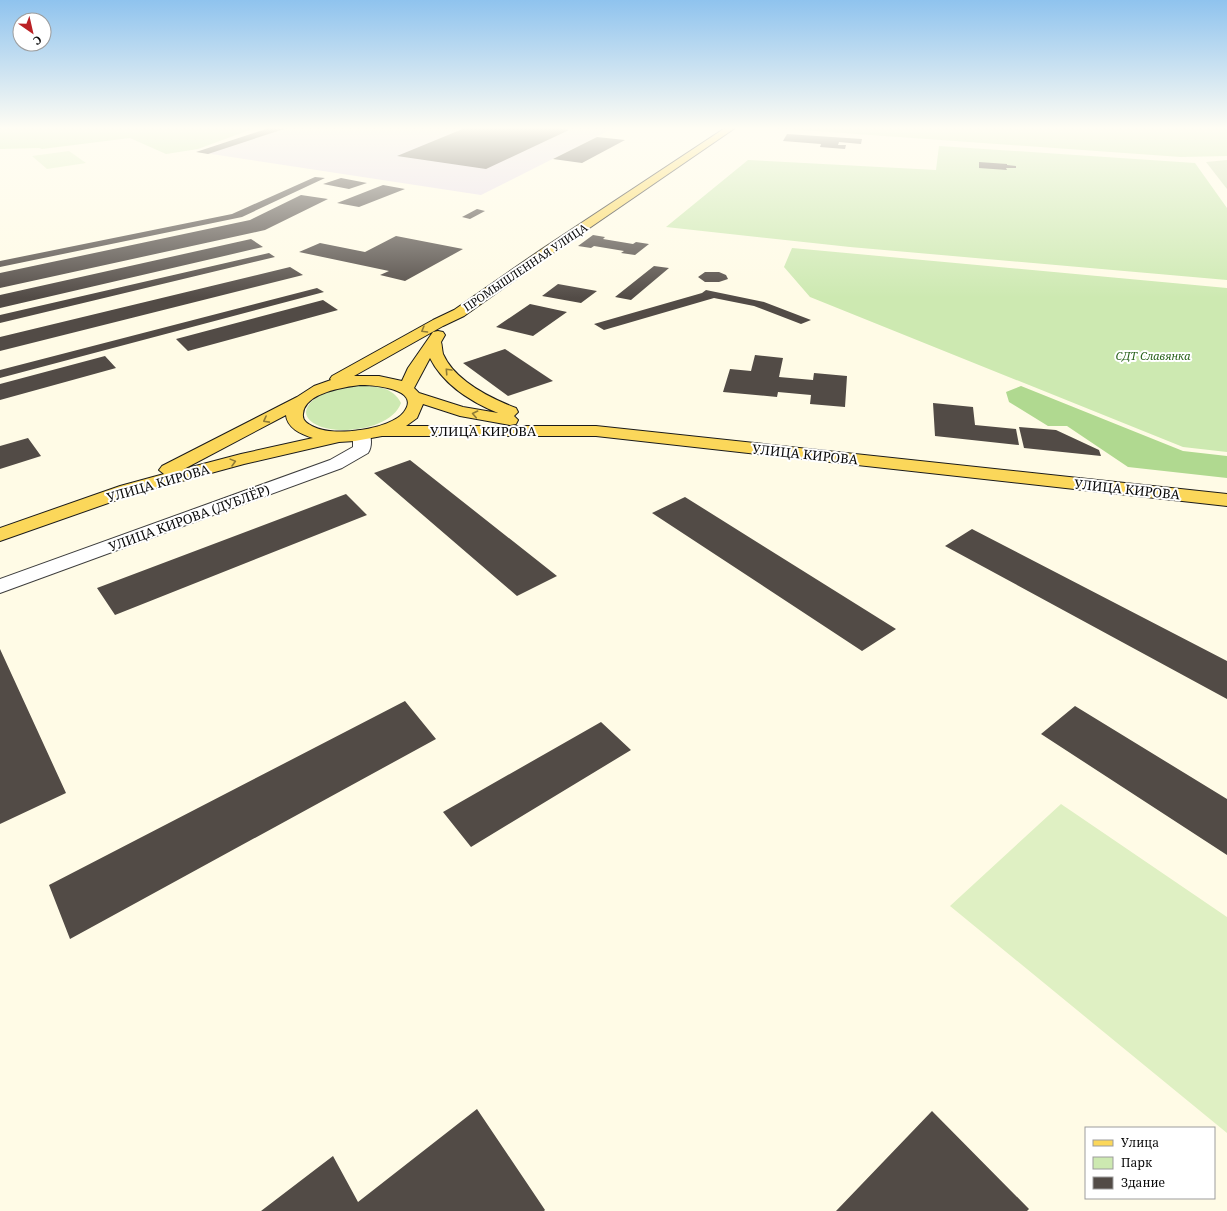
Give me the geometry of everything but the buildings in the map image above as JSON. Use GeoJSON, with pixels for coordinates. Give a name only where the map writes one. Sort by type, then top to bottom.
{"type":"FeatureCollection","features":[{"type":"Feature","properties":{"kind":"main road","name":"ПРОМЫШЛЕННАЯ УЛИЦА"},"geometry":{"type":"LineString","coordinates":[[459,313],[647,185]]}},
{"type":"Feature","properties":{"kind":"main road"},"geometry":{"type":"LineString","coordinates":[[300,401],[294,410],[294,418],[299,426],[310,432],[325,436],[343,437],[362,435],[382,431],[399,423],[410,414],[415,405],[410,392],[416,368],[440,332],[459,313]]}},
{"type":"Feature","properties":{"kind":"main road"},"geometry":{"type":"LineString","coordinates":[[127,490],[300,401],[311,393],[325,387],[438,323],[459,313]]}},
{"type":"Feature","properties":{"kind":"main road"},"geometry":{"type":"LineString","coordinates":[[434,342],[435,353],[441,364],[458,382],[479,398],[496,407],[522,417],[555,426]]}},
{"type":"Feature","properties":{"kind":"main road"},"geometry":{"type":"LineString","coordinates":[[325,387],[342,382],[378,380],[394,383],[410,392],[460,411],[489,417],[596,431]]}},
{"type":"Feature","properties":{"kind":"main road","name":"УЛИЦА КИРОВА"},"geometry":{"type":"LineString","coordinates":[[382,431],[596,431],[1227,500]]}},
{"type":"Feature","properties":{"kind":"main road","name":"УЛИЦА КИРОВА"},"geometry":{"type":"LineString","coordinates":[[0,535],[127,490],[242,459],[343,437]]}},
{"type":"Feature","properties":{"kind":"street","name":"УЛИЦА КИРОВА (ДУБЛЁР)"},"geometry":{"type":"LineString","coordinates":[[0,586],[336,464],[362,449],[362,435]]}},
{"type":"Feature","properties":{"kind":"shaded area"},"geometry":{"type":"Polygon","coordinates":[[[412,185],[502,185],[481,195],[412,185]]]}},
{"type":"Feature","properties":{"kind":"green space"},"geometry":{"type":"Polygon","coordinates":[[[718,185],[1210,185],[1227,208],[1227,280],[850,247],[666,227],[718,185]]]}},
{"type":"Feature","properties":{"kind":"green space","name":"СДТ Славянка"},"geometry":{"type":"Polygon","coordinates":[[[792,248],[1227,288],[1227,452],[1183,447],[810,297],[784,267],[792,248]]]}},
{"type":"Feature","properties":{"kind":"green space"},"geometry":{"type":"Polygon","coordinates":[[[352,386],[373,386],[386,389],[392,392],[401,403],[396,412],[387,419],[364,428],[338,430],[327,428],[311,422],[306,412],[312,401],[324,394],[352,386]]]}},
{"type":"Feature","properties":{"kind":"green space"},"geometry":{"type":"Polygon","coordinates":[[[1021,386],[1183,451],[1227,456],[1227,478],[1128,467],[1067,426],[1048,426],[1009,402],[1006,392],[1021,386]]]}},
{"type":"Feature","properties":{"kind":"green space"},"geometry":{"type":"Polygon","coordinates":[[[1061,804],[1227,917],[1227,1133],[950,906],[1061,804]]]}}]}
